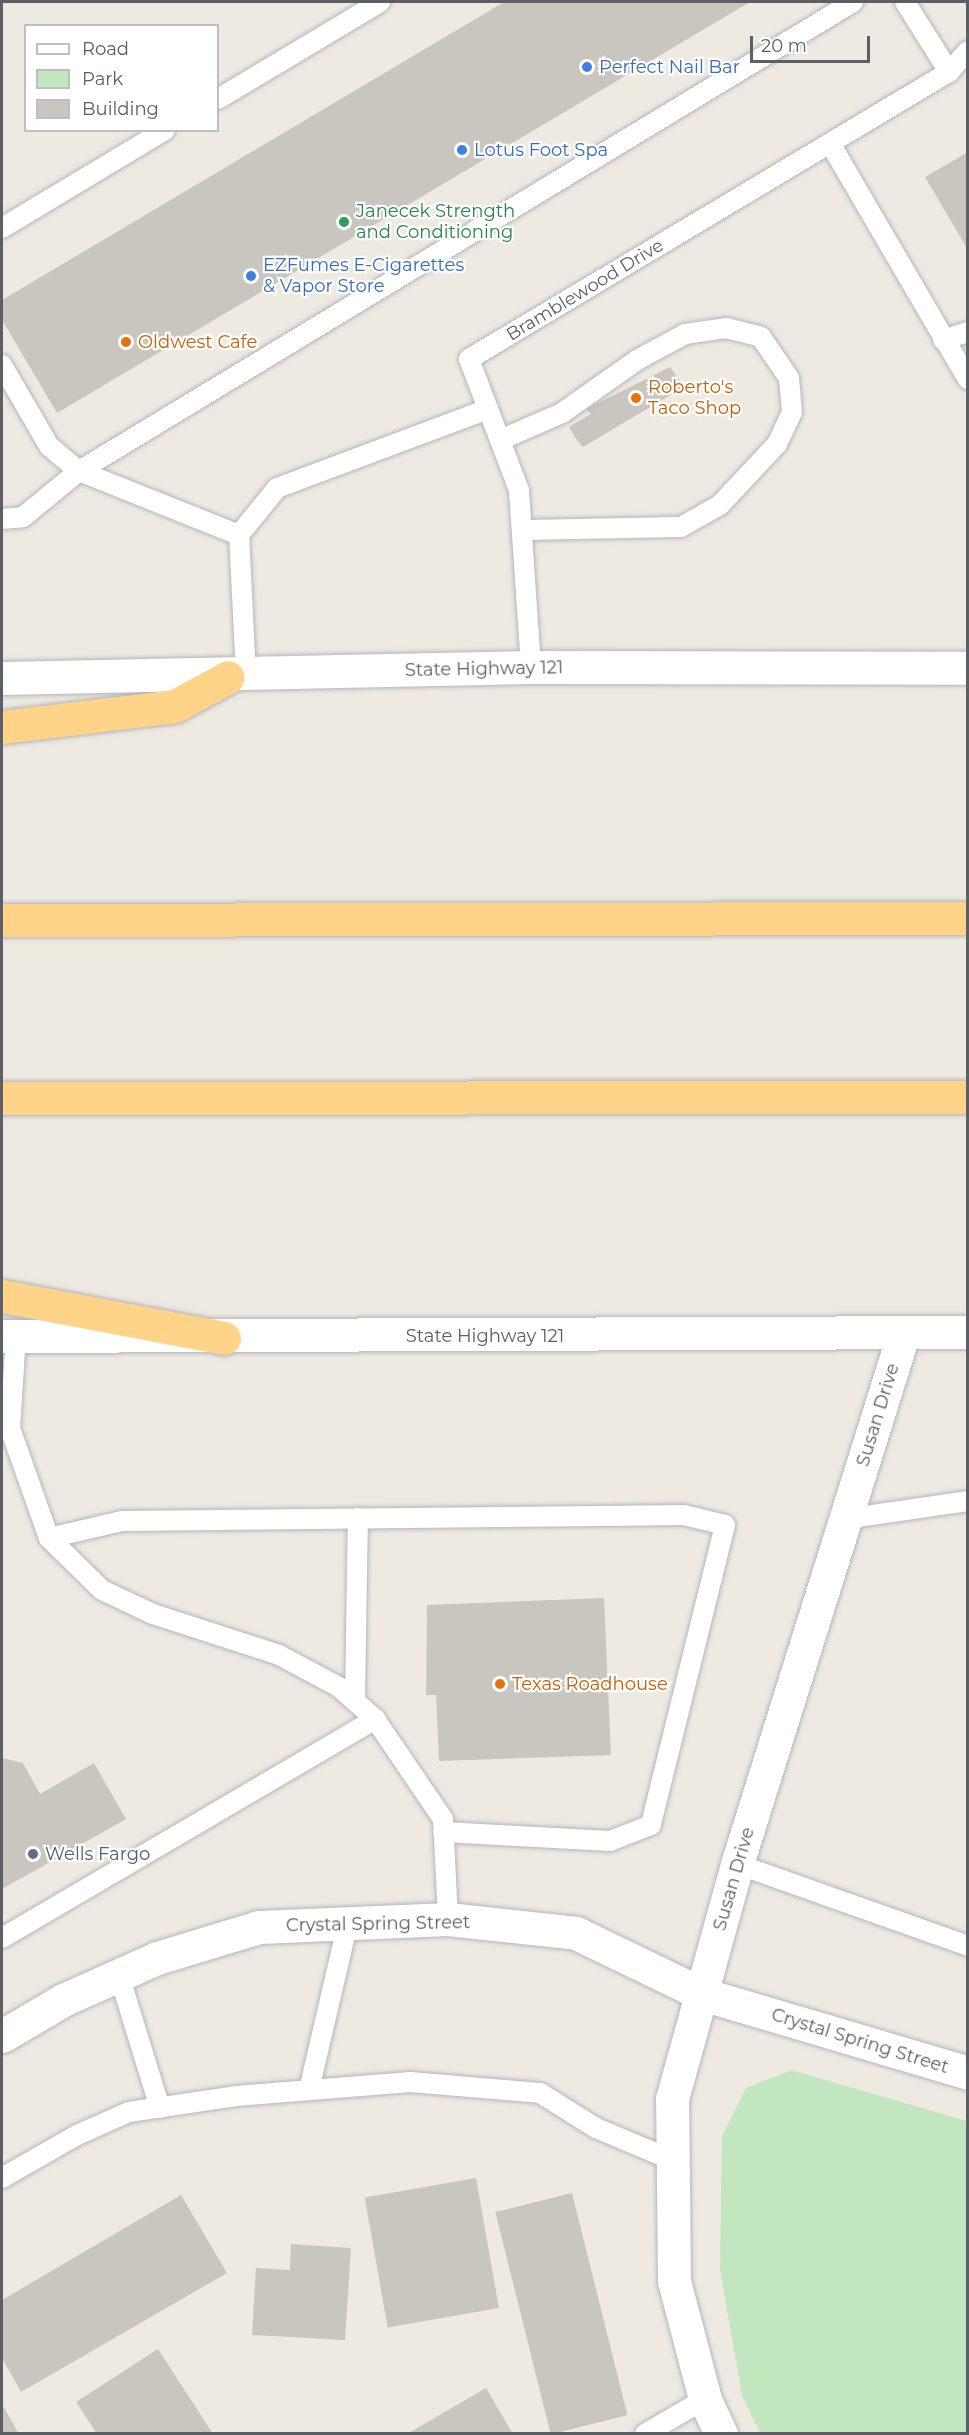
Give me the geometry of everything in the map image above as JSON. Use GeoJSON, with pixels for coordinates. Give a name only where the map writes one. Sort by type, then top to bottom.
{"type":"FeatureCollection","features":[{"type":"Feature","properties":{"kind":"highway"},"geometry":{"type":"LineString","coordinates":[[2,727],[175,706],[237,676]]}},
{"type":"Feature","properties":{"kind":"highway"},"geometry":{"type":"LineString","coordinates":[[2,920],[968,918]]}},
{"type":"Feature","properties":{"kind":"highway"},"geometry":{"type":"LineString","coordinates":[[2,1098],[968,1097]]}},
{"type":"Feature","properties":{"kind":"highway"},"geometry":{"type":"LineString","coordinates":[[2,1296],[224,1338]]}},
{"type":"Feature","properties":{"kind":"street","name":"State Highway 121"},"geometry":{"type":"LineString","coordinates":[[2,678],[237,676],[531,667],[968,668]]}},
{"type":"Feature","properties":{"kind":"street","name":"State Highway 121"},"geometry":{"type":"LineString","coordinates":[[9,1336],[224,1338],[903,1335],[968,1332]]}},
{"type":"Feature","properties":{"kind":"street","name":"Susan Drive"},"geometry":{"type":"LineString","coordinates":[[721,2433],[705,2399],[674,2281],[672,2098],[737,1864],[903,1335]]}},
{"type":"Feature","properties":{"kind":"street","name":"Crystal Spring Street"},"geometry":{"type":"LineString","coordinates":[[2,2036],[63,2000],[158,1958],[259,1927],[448,1919],[576,1933],[702,1994],[968,2073]]}},
{"type":"Feature","properties":{"kind":"lane"},"geometry":{"type":"LineString","coordinates":[[219,98],[380,2]]}},
{"type":"Feature","properties":{"kind":"lane"},"geometry":{"type":"LineString","coordinates":[[2,519],[23,517],[79,471],[854,2]]}},
{"type":"Feature","properties":{"kind":"lane"},"geometry":{"type":"LineString","coordinates":[[905,2],[949,72]]}},
{"type":"Feature","properties":{"kind":"lane","name":"Bramblewood Drive"},"geometry":{"type":"LineString","coordinates":[[531,667],[519,490],[469,359],[831,145],[949,72],[968,51]]}},
{"type":"Feature","properties":{"kind":"lane"},"geometry":{"type":"LineString","coordinates":[[2,228],[162,132]]}},
{"type":"Feature","properties":{"kind":"lane"},"geometry":{"type":"LineString","coordinates":[[831,145],[943,340],[964,369]]}},
{"type":"Feature","properties":{"kind":"lane"},"geometry":{"type":"LineString","coordinates":[[500,440],[562,413],[637,360],[685,334],[726,328],[761,337],[789,378],[792,412],[777,444],[720,505],[681,527],[522,530]]}},
{"type":"Feature","properties":{"kind":"lane"},"geometry":{"type":"LineString","coordinates":[[943,340],[968,332]]}},
{"type":"Feature","properties":{"kind":"lane"},"geometry":{"type":"LineString","coordinates":[[2,365],[49,446],[79,471],[239,535]]}},
{"type":"Feature","properties":{"kind":"lane"},"geometry":{"type":"LineString","coordinates":[[237,676],[239,535],[277,488],[488,409]]}},
{"type":"Feature","properties":{"kind":"lane"},"geometry":{"type":"LineString","coordinates":[[9,1336],[6,1430],[50,1538],[102,1590],[153,1614],[279,1655],[339,1687],[375,1719],[415,1773],[442,1819],[448,1919]]}},
{"type":"Feature","properties":{"kind":"lane"},"geometry":{"type":"LineString","coordinates":[[845,1519],[968,1501]]}},
{"type":"Feature","properties":{"kind":"lane"},"geometry":{"type":"LineString","coordinates":[[50,1538],[122,1521],[684,1515],[725,1525],[651,1825],[610,1841],[443,1832]]}},
{"type":"Feature","properties":{"kind":"lane"},"geometry":{"type":"LineString","coordinates":[[355,1701],[358,1518]]}},
{"type":"Feature","properties":{"kind":"lane"},"geometry":{"type":"LineString","coordinates":[[2,1938],[375,1719]]}},
{"type":"Feature","properties":{"kind":"lane"},"geometry":{"type":"LineString","coordinates":[[737,1864],[968,1946]]}},
{"type":"Feature","properties":{"kind":"lane"},"geometry":{"type":"LineString","coordinates":[[309,2090],[348,1923]]}},
{"type":"Feature","properties":{"kind":"lane"},"geometry":{"type":"LineString","coordinates":[[119,1975],[160,2108]]}},
{"type":"Feature","properties":{"kind":"lane"},"geometry":{"type":"LineString","coordinates":[[2,2178],[98,2126],[129,2112],[309,2090],[410,2082],[540,2093],[596,2128],[672,2160]]}},
{"type":"Feature","properties":{"kind":"lane"},"geometry":{"type":"LineString","coordinates":[[645,2433],[705,2399]]}},
{"type":"Feature","properties":{"kind":"green space"},"geometry":{"type":"Polygon","coordinates":[[[791,2070],[967,2121],[967,2433],[760,2433],[742,2395],[720,2270],[722,2136],[746,2088],[791,2070]]]}},
{"type":"Feature","properties":{"kind":"building"},"geometry":{"type":"Polygon","coordinates":[[[504,2],[750,2],[57,413],[2,320],[2,300],[504,2]]]}},
{"type":"Feature","properties":{"kind":"building"},"geometry":{"type":"Polygon","coordinates":[[[968,152],[968,250],[925,177],[968,152]]]}},
{"type":"Feature","properties":{"kind":"building","name":"Roberto's Taco Shop"},"geometry":{"type":"Polygon","coordinates":[[[670,367],[684,387],[583,447],[576,439],[569,427],[591,414],[586,409],[670,367]]]}},
{"type":"Feature","properties":{"kind":"building"},"geometry":{"type":"Polygon","coordinates":[[[604,1598],[611,1755],[439,1761],[436,1695],[426,1695],[427,1605],[604,1598]]]}},
{"type":"Feature","properties":{"kind":"building","name":"Wells Fargo"},"geometry":{"type":"Polygon","coordinates":[[[2,1758],[23,1763],[40,1794],[94,1763],[126,1819],[2,1889],[2,1758]]]}},
{"type":"Feature","properties":{"kind":"building"},"geometry":{"type":"Polygon","coordinates":[[[476,2178],[499,2308],[388,2328],[365,2198],[476,2178]]]}},
{"type":"Feature","properties":{"kind":"building"},"geometry":{"type":"Polygon","coordinates":[[[572,2193],[627,2415],[551,2434],[495,2212],[572,2193]]]}},
{"type":"Feature","properties":{"kind":"building"},"geometry":{"type":"Polygon","coordinates":[[[181,2195],[227,2273],[21,2392],[2,2358],[2,2300],[181,2195]]]}},
{"type":"Feature","properties":{"kind":"building"},"geometry":{"type":"Polygon","coordinates":[[[291,2244],[351,2248],[345,2340],[252,2335],[256,2268],[290,2270],[291,2244]]]}},
{"type":"Feature","properties":{"kind":"building"},"geometry":{"type":"Polygon","coordinates":[[[158,2349],[213,2434],[97,2434],[76,2402],[158,2349]]]}},
{"type":"Feature","properties":{"kind":"building"},"geometry":{"type":"Polygon","coordinates":[[[486,2388],[513,2434],[407,2434],[486,2388]]]}},
{"type":"Feature","properties":{"kind":"building"},"geometry":{"type":"Polygon","coordinates":[[[2,2404],[19,2434],[2,2434],[2,2404]]]}},
{"type":"Feature","properties":{"kind":"place","name":"Perfect Nail Bar"},"geometry":{"type":"Point","coordinates":[587,67]}},
{"type":"Feature","properties":{"kind":"place","name":"Lotus Foot Spa"},"geometry":{"type":"Point","coordinates":[462,150]}},
{"type":"Feature","properties":{"kind":"place","name":"Janecek Strength and Conditioning"},"geometry":{"type":"Point","coordinates":[344,222]}},
{"type":"Feature","properties":{"kind":"place","name":"EZFumes E-Cigarettes & Vapor Store"},"geometry":{"type":"Point","coordinates":[251,276]}},
{"type":"Feature","properties":{"kind":"place","name":"Oldwest Cafe"},"geometry":{"type":"Point","coordinates":[126,342]}},
{"type":"Feature","properties":{"kind":"place","name":"Roberto's Taco Shop"},"geometry":{"type":"Point","coordinates":[636,398]}},
{"type":"Feature","properties":{"kind":"place","name":"Texas Roadhouse"},"geometry":{"type":"Point","coordinates":[500,1684]}},
{"type":"Feature","properties":{"kind":"place","name":"Wells Fargo"},"geometry":{"type":"Point","coordinates":[33,1854]}}]}
